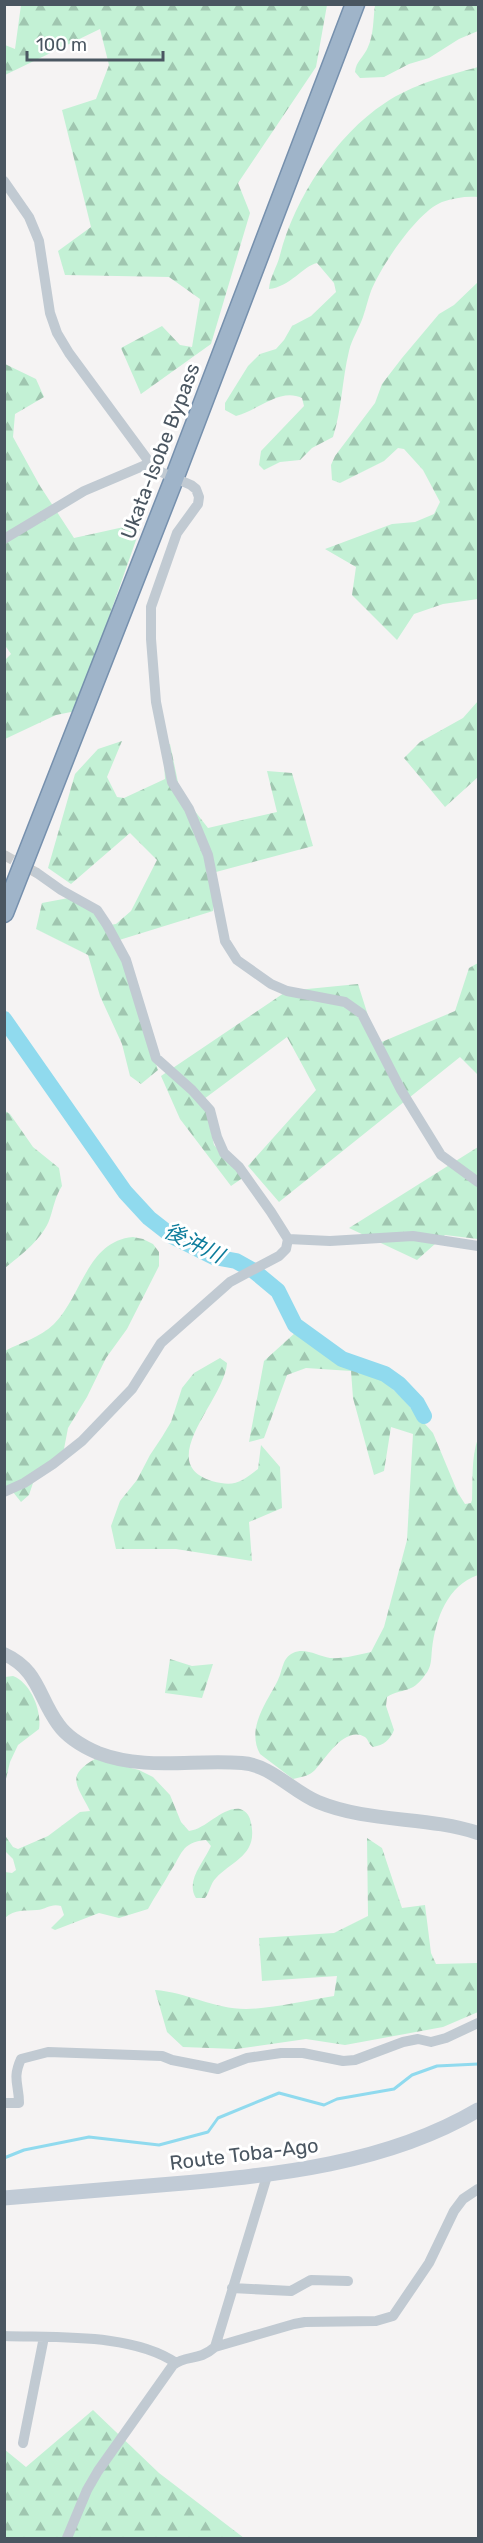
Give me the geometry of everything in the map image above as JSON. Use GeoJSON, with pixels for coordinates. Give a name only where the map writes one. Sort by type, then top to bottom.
{"type":"FeatureCollection","features":[{"type":"Feature","properties":{"kind":"highway","name":"Ukata-Isobe Bypass"},"geometry":{"type":"LineString","coordinates":[[4,912],[174,479],[355,4]]}},
{"type":"Feature","properties":{"kind":"main road","name":"Route Toba-Ago"},"geometry":{"type":"LineString","coordinates":[[4,2198],[267,2176],[348,2161],[425,2135],[478,2110]]}},
{"type":"Feature","properties":{"kind":"street"},"geometry":{"type":"LineString","coordinates":[[4,181],[29,217],[39,241],[45,292],[57,333],[69,353],[150,463],[174,479],[191,485],[196,489],[199,497],[198,504],[177,533],[151,607],[151,639],[156,702],[172,782],[189,809],[208,855],[225,941],[237,960],[271,984],[287,991],[345,1002],[362,1014],[401,1090],[441,1155],[478,1182]]}},
{"type":"Feature","properties":{"kind":"street"},"geometry":{"type":"LineString","coordinates":[[4,539],[84,491],[150,463]]}},
{"type":"Feature","properties":{"kind":"street"},"geometry":{"type":"LineString","coordinates":[[4,1492],[24,1483],[54,1464],[82,1441],[132,1389],[161,1343],[230,1282],[279,1256],[286,1249],[288,1239],[239,1167],[224,1153],[210,1110],[192,1090],[156,1058],[126,960],[97,910],[61,890],[37,873]]}},
{"type":"Feature","properties":{"kind":"street"},"geometry":{"type":"LineString","coordinates":[[288,1239],[330,1241],[413,1236],[478,1246]]}},
{"type":"Feature","properties":{"kind":"street"},"geometry":{"type":"LineString","coordinates":[[4,1654],[27,1669],[36,1681],[57,1724],[68,1735],[96,1752],[114,1758],[147,1763],[244,1763],[270,1773],[297,1792],[319,1803],[352,1813],[445,1825],[478,1833]]}},
{"type":"Feature","properties":{"kind":"street"},"geometry":{"type":"LineString","coordinates":[[4,2103],[19,2103],[15,2082],[16,2070],[21,2059],[39,2054],[102,2052],[162,2056],[218,2069],[247,2058],[281,2053],[303,2053],[343,2061],[356,2060],[404,2042],[418,2039],[431,2042],[446,2038],[478,2023]]}},
{"type":"Feature","properties":{"kind":"street"},"geometry":{"type":"LineString","coordinates":[[214,2347],[267,2176]]}},
{"type":"Feature","properties":{"kind":"street"},"geometry":{"type":"LineString","coordinates":[[67,2538],[87,2490],[98,2471],[176,2363],[204,2356],[214,2347],[305,2322],[376,2321],[393,2316],[429,2263],[454,2211],[463,2199],[478,2189]]}},
{"type":"Feature","properties":{"kind":"street"},"geometry":{"type":"LineString","coordinates":[[232,2288],[291,2291],[311,2280],[348,2281]]}},
{"type":"Feature","properties":{"kind":"street"},"geometry":{"type":"LineString","coordinates":[[4,2336],[110,2340],[166,2356],[176,2363]]}},
{"type":"Feature","properties":{"kind":"street"},"geometry":{"type":"LineString","coordinates":[[22,2443],[44,2337]]}},
{"type":"Feature","properties":{"kind":"green space"},"geometry":{"type":"Polygon","coordinates":[[[21,5],[327,5],[316,67],[238,183],[250,213],[211,344],[141,394],[121,348],[162,326],[180,345],[192,347],[200,299],[169,277],[65,275],[58,251],[91,227],[62,110],[96,99],[109,65],[100,29],[5,75],[5,45],[15,49],[21,5]]]}},
{"type":"Feature","properties":{"kind":"green space"},"geometry":{"type":"Polygon","coordinates":[[[375,5],[478,5],[478,31],[459,39],[429,58],[409,64],[384,77],[360,78],[355,72],[370,42],[375,5]]]}},
{"type":"Feature","properties":{"kind":"green space"},"geometry":{"type":"Polygon","coordinates":[[[478,67],[478,197],[451,199],[432,208],[411,228],[383,268],[371,291],[350,346],[333,437],[312,448],[300,460],[280,462],[264,470],[259,465],[261,451],[304,406],[302,398],[285,395],[236,416],[225,410],[225,403],[248,366],[260,354],[276,349],[292,326],[311,316],[336,292],[334,283],[317,263],[283,285],[269,289],[295,212],[306,191],[319,170],[350,132],[385,103],[418,86],[478,67]]]}},
{"type":"Feature","properties":{"kind":"green space"},"geometry":{"type":"Polygon","coordinates":[[[478,282],[478,599],[443,604],[414,614],[397,640],[352,595],[356,567],[325,549],[392,524],[415,522],[434,514],[440,502],[423,470],[404,449],[398,448],[384,461],[340,483],[332,480],[331,465],[335,456],[375,403],[382,384],[402,358],[439,314],[454,305],[478,282]]]}},
{"type":"Feature","properties":{"kind":"green space"},"geometry":{"type":"Polygon","coordinates":[[[5,364],[36,379],[44,397],[15,414],[13,437],[40,486],[74,538],[142,523],[76,711],[56,715],[5,739],[4,661],[11,654],[4,644],[5,364]]]}},
{"type":"Feature","properties":{"kind":"green space"},"geometry":{"type":"Polygon","coordinates":[[[478,701],[478,777],[445,807],[404,758],[420,742],[463,718],[478,701]]]}},
{"type":"Feature","properties":{"kind":"green space"},"geometry":{"type":"Polygon","coordinates":[[[122,741],[107,777],[117,797],[124,798],[165,779],[163,745],[170,744],[180,792],[208,828],[277,812],[267,771],[292,773],[313,846],[216,872],[213,911],[116,941],[158,1070],[141,1084],[130,1076],[122,1044],[100,996],[88,955],[36,929],[42,903],[79,896],[110,925],[116,924],[131,911],[157,860],[130,833],[71,884],[48,868],[75,774],[98,749],[122,741]]]}},
{"type":"Feature","properties":{"kind":"green space"},"geometry":{"type":"Polygon","coordinates":[[[478,963],[478,1075],[460,1057],[279,1202],[248,1166],[316,1090],[287,1037],[204,1099],[214,1145],[244,1177],[231,1186],[180,1119],[161,1076],[287,991],[358,984],[377,1044],[455,1011],[469,968],[478,963]]]}},
{"type":"Feature","properties":{"kind":"green space"},"geometry":{"type":"Polygon","coordinates":[[[5,1111],[10,1114],[33,1147],[59,1168],[62,1186],[47,1226],[31,1246],[5,1268],[5,1111]]]}},
{"type":"Feature","properties":{"kind":"green space"},"geometry":{"type":"Polygon","coordinates":[[[478,1147],[478,1239],[445,1235],[417,1260],[349,1228],[478,1147]]]}},
{"type":"Feature","properties":{"kind":"green space"},"geometry":{"type":"Polygon","coordinates":[[[133,1237],[153,1244],[159,1252],[159,1266],[127,1329],[106,1358],[87,1397],[68,1428],[64,1449],[34,1480],[29,1495],[21,1502],[13,1492],[5,1494],[5,1351],[49,1329],[64,1312],[95,1259],[105,1248],[133,1237]]]}},
{"type":"Feature","properties":{"kind":"green space"},"geometry":{"type":"Polygon","coordinates":[[[296,1332],[330,1358],[383,1380],[401,1397],[433,1433],[458,1493],[465,1504],[471,1503],[472,1500],[473,1461],[478,1438],[478,1575],[458,1587],[445,1604],[434,1637],[430,1666],[425,1675],[411,1688],[387,1697],[386,1706],[394,1730],[388,1739],[373,1747],[365,1737],[350,1736],[336,1745],[313,1772],[293,1779],[260,1754],[255,1735],[260,1715],[289,1655],[298,1651],[307,1651],[335,1658],[371,1652],[384,1627],[407,1540],[413,1434],[391,1427],[384,1471],[374,1475],[353,1398],[351,1371],[306,1368],[287,1375],[264,1438],[249,1442],[264,1361],[296,1332]]]}},
{"type":"Feature","properties":{"kind":"green space"},"geometry":{"type":"Polygon","coordinates":[[[220,1358],[227,1363],[223,1378],[195,1432],[189,1449],[190,1464],[200,1475],[221,1483],[236,1483],[258,1469],[261,1445],[280,1467],[282,1508],[249,1522],[252,1561],[176,1549],[116,1549],[111,1526],[120,1501],[137,1480],[171,1422],[182,1388],[194,1373],[220,1358]]]}},
{"type":"Feature","properties":{"kind":"green space"},"geometry":{"type":"Polygon","coordinates":[[[170,1659],[192,1666],[213,1664],[202,1698],[165,1693],[170,1659]]]}},
{"type":"Feature","properties":{"kind":"green space"},"geometry":{"type":"Polygon","coordinates":[[[13,1676],[25,1685],[34,1698],[39,1714],[39,1729],[18,1745],[10,1762],[5,1783],[5,1677],[13,1676]]]}},
{"type":"Feature","properties":{"kind":"green space"},"geometry":{"type":"Polygon","coordinates":[[[95,1759],[139,1770],[153,1777],[170,1795],[181,1822],[189,1831],[227,1811],[242,1810],[248,1814],[250,1819],[251,1843],[243,1856],[216,1878],[205,1898],[196,1898],[193,1885],[194,1878],[211,1846],[206,1840],[192,1843],[183,1850],[148,1909],[119,1918],[99,1913],[55,1930],[51,1928],[64,1915],[61,1906],[54,1905],[16,1912],[5,1918],[5,1872],[12,1873],[16,1870],[13,1859],[5,1851],[4,1834],[13,1847],[18,1849],[48,1836],[80,1812],[90,1811],[76,1782],[80,1771],[95,1759]]]}},
{"type":"Feature","properties":{"kind":"green space"},"geometry":{"type":"Polygon","coordinates":[[[367,1838],[382,1848],[402,1908],[425,1905],[431,1953],[436,1964],[478,1963],[478,2012],[443,2027],[345,2045],[306,2039],[236,2049],[183,2047],[167,2032],[155,1990],[246,2009],[334,1996],[337,1976],[262,1981],[259,1938],[334,1933],[368,1916],[367,1838]]]}},
{"type":"Feature","properties":{"kind":"green space"},"geometry":{"type":"Polygon","coordinates":[[[93,2410],[159,2473],[244,2538],[5,2538],[4,2449],[26,2467],[93,2410]]]}},
{"type":"Feature","properties":{"kind":"waterway","name":"後沖川"},"geometry":{"type":"LineString","coordinates":[[4,1019],[125,1192],[149,1218],[172,1236],[214,1257],[236,1261],[254,1271],[278,1291],[295,1325],[342,1359],[385,1374],[399,1384],[417,1403],[424,1416]]}},
{"type":"Feature","properties":{"kind":"waterway"},"geometry":{"type":"LineString","coordinates":[[4,2158],[24,2150],[89,2137],[159,2145],[208,2132],[218,2118],[279,2093],[324,2105],[337,2099],[394,2089],[412,2075],[437,2066],[478,2064]]}},
{"type":"Feature","properties":{"kind":"tunnel"},"geometry":{"type":"LineString","coordinates":[[4,855],[37,873]]}}]}
